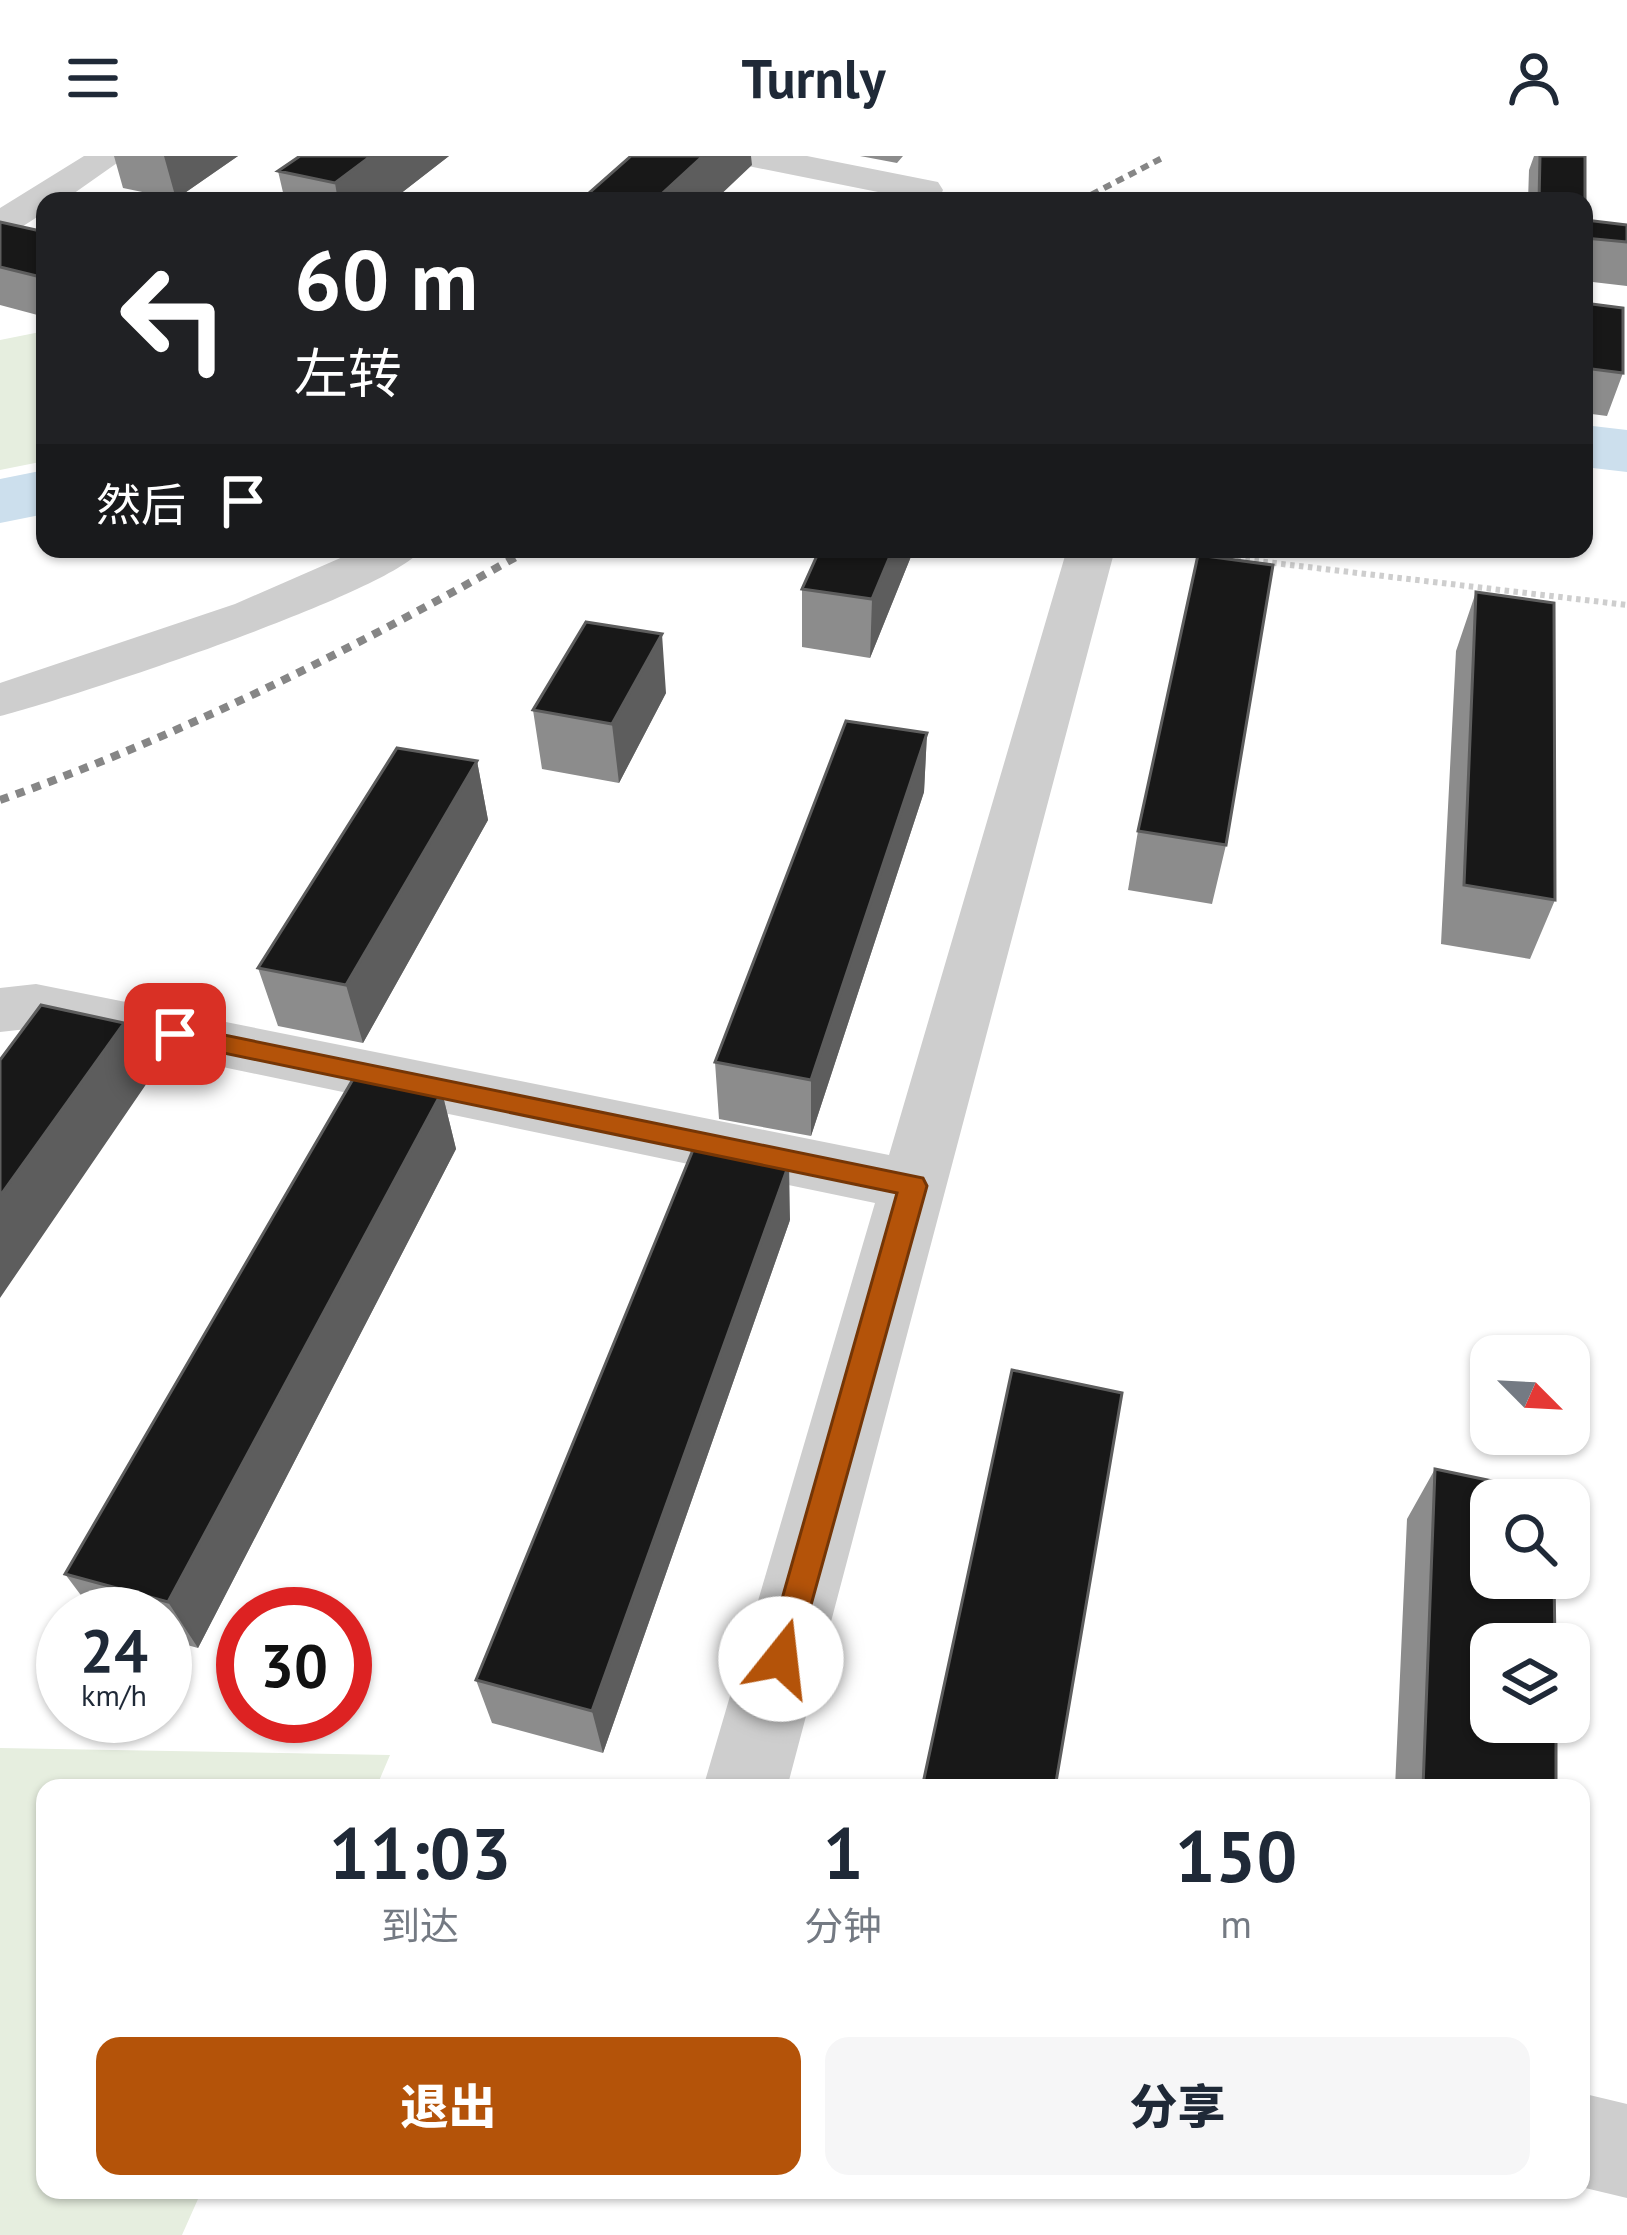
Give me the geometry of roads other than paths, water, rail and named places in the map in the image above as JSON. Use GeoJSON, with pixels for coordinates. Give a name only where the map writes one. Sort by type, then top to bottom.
{"type":"FeatureCollection","features":[{"type":"Feature","properties":{"kind":"street"},"geometry":{"type":"LineString","coordinates":[[51,192],[109,156]]}},
{"type":"Feature","properties":{"kind":"street"},"geometry":{"type":"LineString","coordinates":[[751,156],[924,192]]}},
{"type":"Feature","properties":{"kind":"street"},"geometry":{"type":"LineString","coordinates":[[2,222],[36,201]]}},
{"type":"Feature","properties":{"kind":"street"},"geometry":{"type":"LineString","coordinates":[[2,222],[36,230]]}},
{"type":"Feature","properties":{"kind":"street"},"geometry":{"type":"LineString","coordinates":[[0,700],[178,642],[343,578],[381,558]]}},
{"type":"Feature","properties":{"kind":"street"},"geometry":{"type":"LineString","coordinates":[[748,1779],[1088,558]]}},
{"type":"Feature","properties":{"kind":"street"},"geometry":{"type":"LineString","coordinates":[[0,1010],[36,1006],[913,1186]]}},
{"type":"Feature","properties":{"kind":"street"},"geometry":{"type":"LineString","coordinates":[[1590,2142],[1627,2151]]}},
{"type":"Feature","properties":{"kind":"waterway"},"geometry":{"type":"LineString","coordinates":[[1593,447],[1627,451]]}},
{"type":"Feature","properties":{"kind":"waterway"},"geometry":{"type":"LineString","coordinates":[[0,501],[36,494]]}},
{"type":"Feature","properties":{"kind":"railway"},"geometry":{"type":"LineString","coordinates":[[1096,192],[1166,156]]}},
{"type":"Feature","properties":{"kind":"railway"},"geometry":{"type":"LineString","coordinates":[[0,800],[137,747],[271,686],[514,558]]}}]}
